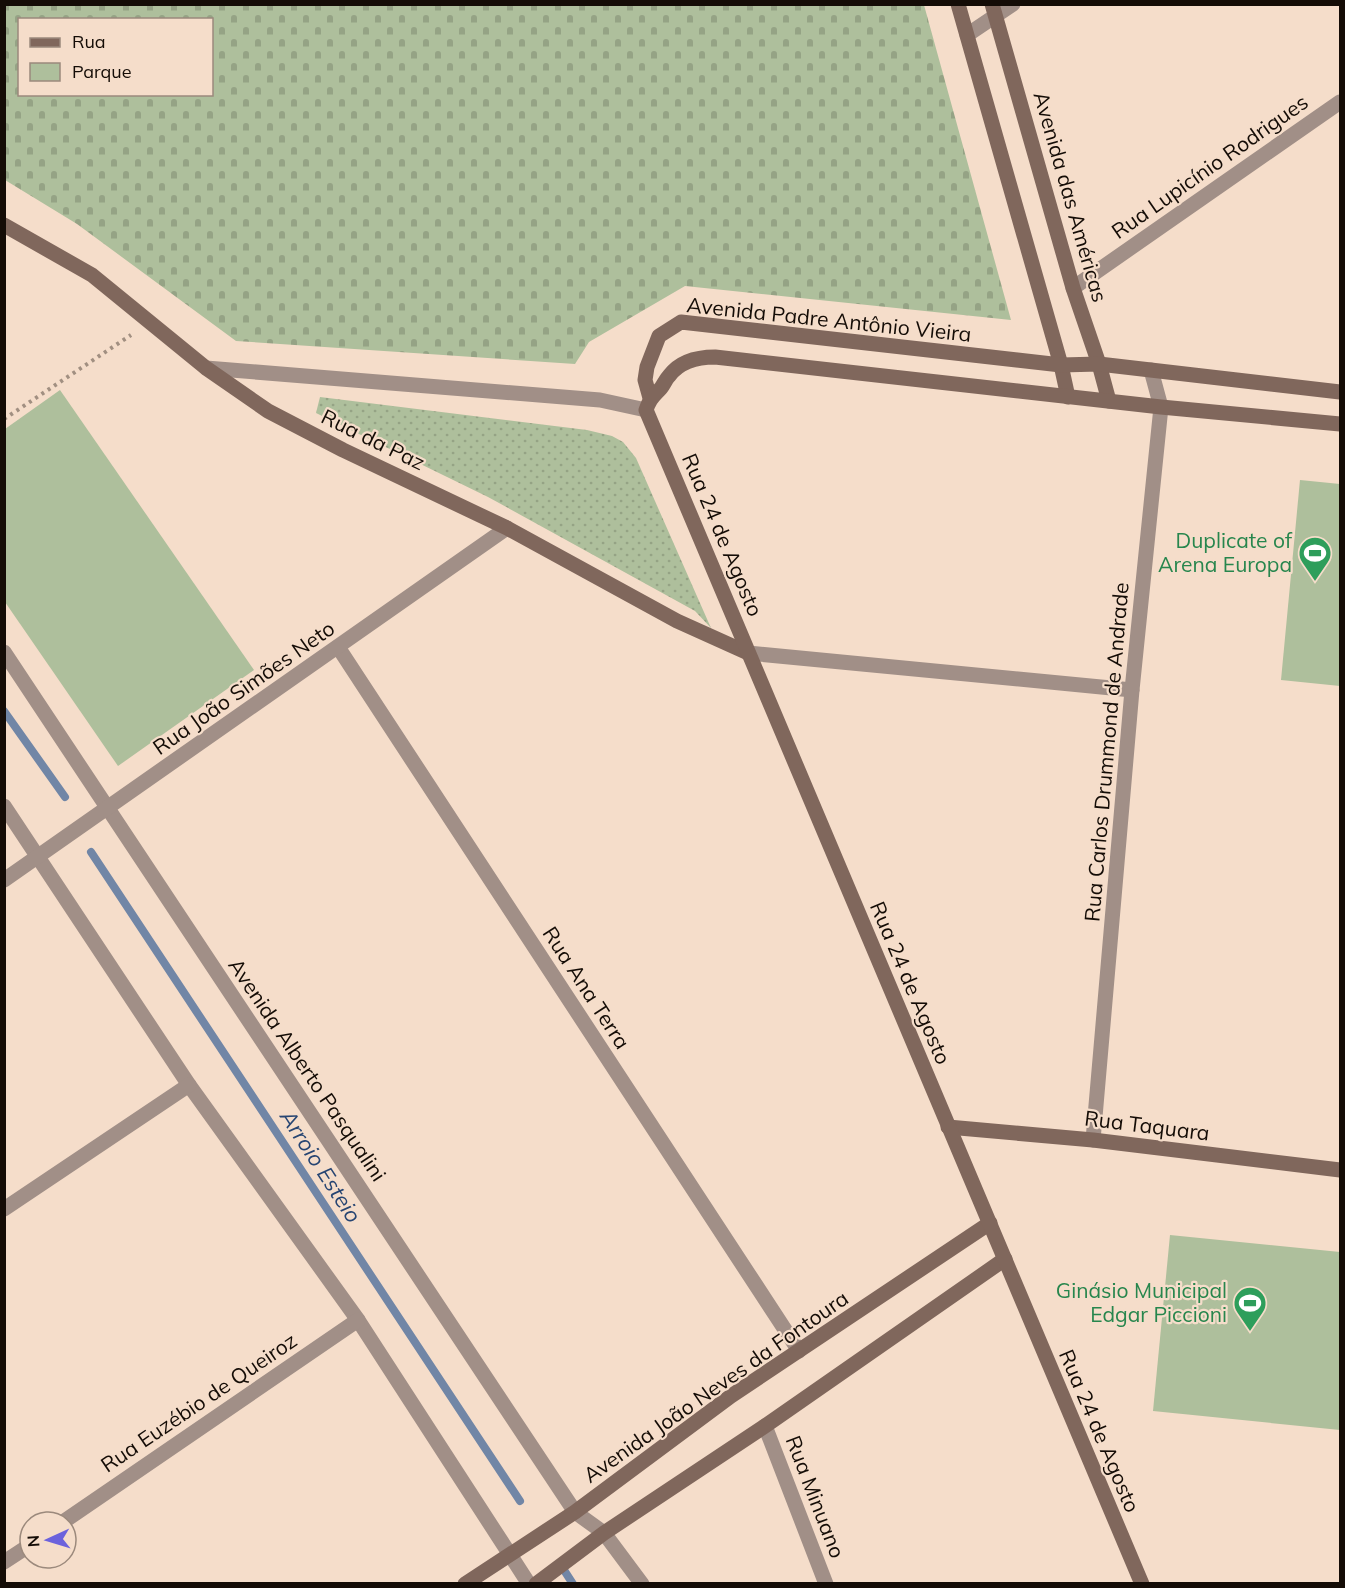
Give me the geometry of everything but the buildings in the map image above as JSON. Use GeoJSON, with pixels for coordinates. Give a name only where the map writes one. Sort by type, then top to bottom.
{"type":"FeatureCollection","features":[{"type":"Feature","properties":{"kind":"street"},"geometry":{"type":"LineString","coordinates":[[958,4],[1061,365],[1068,397]]}},
{"type":"Feature","properties":{"kind":"street"},"geometry":{"type":"LineString","coordinates":[[967,35],[994,11],[1013,4]]}},
{"type":"Feature","properties":{"kind":"street","name":"Avenida das Américas"},"geometry":{"type":"LineString","coordinates":[[994,11],[1073,288],[1109,401]]}},
{"type":"Feature","properties":{"kind":"street","name":"Rua Lupicínio Rodrigues"},"geometry":{"type":"LineString","coordinates":[[1073,288],[1341,102]]}},
{"type":"Feature","properties":{"kind":"street","name":"Rua da Paz"},"geometry":{"type":"LineString","coordinates":[[4,225],[92,275],[206,368],[268,411],[343,450],[507,528],[677,621],[748,653]]}},
{"type":"Feature","properties":{"kind":"street","name":"Avenida Padre Antônio Vieira"},"geometry":{"type":"LineString","coordinates":[[648,404],[645,380],[647,367],[659,336],[681,322],[1061,365],[1099,364],[1341,392]]}},
{"type":"Feature","properties":{"kind":"street"},"geometry":{"type":"LineString","coordinates":[[206,368],[648,404],[677,367],[699,357],[715,357],[1161,407],[1341,424]]}},
{"type":"Feature","properties":{"kind":"street","name":"Rua Carlos Drummond de Andrade"},"geometry":{"type":"LineString","coordinates":[[1093,1140],[1132,690],[1161,407],[1151,370]]}},
{"type":"Feature","properties":{"kind":"street","name":"Rua 24 de Agosto"},"geometry":{"type":"LineString","coordinates":[[648,404],[748,653],[1142,1584]]}},
{"type":"Feature","properties":{"kind":"street","name":"Rua João Simões Neto"},"geometry":{"type":"LineString","coordinates":[[4,880],[507,528]]}},
{"type":"Feature","properties":{"kind":"street","name":"Rua Ana Terra"},"geometry":{"type":"LineString","coordinates":[[338,647],[799,1351]]}},
{"type":"Feature","properties":{"kind":"street","name":"Avenida Alberto Pasqualini"},"geometry":{"type":"LineString","coordinates":[[4,652],[104,812],[575,1512]]}},
{"type":"Feature","properties":{"kind":"street"},"geometry":{"type":"LineString","coordinates":[[748,653],[1132,690]]}},
{"type":"Feature","properties":{"kind":"street"},"geometry":{"type":"LineString","coordinates":[[4,806],[42,855],[189,1085],[358,1320],[529,1584]]}},
{"type":"Feature","properties":{"kind":"street"},"geometry":{"type":"LineString","coordinates":[[4,1209],[189,1085]]}},
{"type":"Feature","properties":{"kind":"street","name":"Rua Taquara"},"geometry":{"type":"LineString","coordinates":[[948,1127],[1093,1140],[1341,1170]]}},
{"type":"Feature","properties":{"kind":"street","name":"Avenida João Neves da Fontoura"},"geometry":{"type":"LineString","coordinates":[[465,1584],[575,1512],[732,1395],[990,1223]]}},
{"type":"Feature","properties":{"kind":"street"},"geometry":{"type":"LineString","coordinates":[[537,1584],[604,1533],[765,1426],[1005,1259]]}},
{"type":"Feature","properties":{"kind":"street","name":"Rua Euzébio de Queiroz"},"geometry":{"type":"LineString","coordinates":[[78,1512],[358,1320]]}},
{"type":"Feature","properties":{"kind":"street","name":"Rua Minuano"},"geometry":{"type":"LineString","coordinates":[[765,1426],[826,1584]]}},
{"type":"Feature","properties":{"kind":"street"},"geometry":{"type":"LineString","coordinates":[[575,1512],[604,1533],[642,1584]]}},
{"type":"Feature","properties":{"kind":"street"},"geometry":{"type":"LineString","coordinates":[[4,1562],[18,1553]]}},
{"type":"Feature","properties":{"kind":"path"},"geometry":{"type":"LineString","coordinates":[[4,419],[150,322]]}},
{"type":"Feature","properties":{"kind":"green space"},"geometry":{"type":"Polygon","coordinates":[[[5,4],[924,5],[1011,320],[685,286],[589,342],[575,364],[236,341],[77,224],[5,180],[5,4]]]}},
{"type":"Feature","properties":{"kind":"green space"},"geometry":{"type":"Polygon","coordinates":[[[60,390],[254,670],[118,766],[5,602],[5,429],[60,390]]]}},
{"type":"Feature","properties":{"kind":"green space"},"geometry":{"type":"Polygon","coordinates":[[[320,397],[587,430],[612,436],[623,442],[636,458],[711,628],[695,611],[488,497],[316,413],[320,397]]]}},
{"type":"Feature","properties":{"kind":"green space","name":"Duplicate of Arena Europa"},"geometry":{"type":"Polygon","coordinates":[[[1300,480],[1340,484],[1340,686],[1281,680],[1300,480]]]}},
{"type":"Feature","properties":{"kind":"green space","name":"Ginásio Municipal Edgar Piccioni"},"geometry":{"type":"Polygon","coordinates":[[[1170,1235],[1340,1252],[1340,1430],[1153,1411],[1170,1235]]]}},
{"type":"Feature","properties":{"kind":"waterway","name":"Arroio Esteio"},"geometry":{"type":"LineString","coordinates":[[4,711],[65,797]]}},
{"type":"Feature","properties":{"kind":"waterway","name":"Arroio Esteio"},"geometry":{"type":"LineString","coordinates":[[91,852],[520,1501]]}},
{"type":"Feature","properties":{"kind":"waterway","name":"Arroio Esteio"},"geometry":{"type":"LineString","coordinates":[[562,1567],[573,1584]]}},
{"type":"Feature","properties":{"kind":"place","name":"Duplicate of Arena Europa"},"geometry":{"type":"Point","coordinates":[1315,582]}},
{"type":"Feature","properties":{"kind":"place","name":"Ginásio Municipal Edgar Piccioni"},"geometry":{"type":"Point","coordinates":[1250,1332]}}]}
